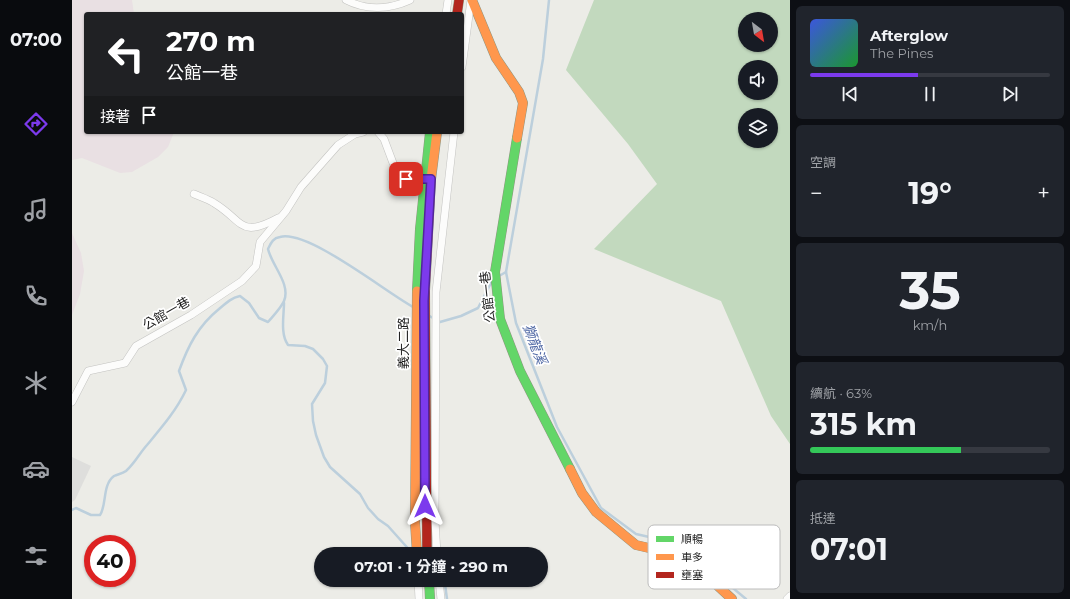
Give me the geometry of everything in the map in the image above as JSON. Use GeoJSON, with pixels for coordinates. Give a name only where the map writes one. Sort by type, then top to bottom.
{"type":"FeatureCollection","features":[{"type":"Feature","properties":{"kind":"street"},"geometry":{"type":"LineString","coordinates":[[346,0],[358,6],[382,7],[398,6],[410,0]]}},
{"type":"Feature","properties":{"kind":"street"},"geometry":{"type":"LineString","coordinates":[[446,12],[448,0]]}},
{"type":"Feature","properties":{"kind":"street"},"geometry":{"type":"LineString","coordinates":[[457,12],[459,0]]}},
{"type":"Feature","properties":{"kind":"street"},"geometry":{"type":"LineString","coordinates":[[464,54],[472,0]]}},
{"type":"Feature","properties":{"kind":"street","name":"公館一巷"},"geometry":{"type":"LineString","coordinates":[[472,0],[492,52],[501,68],[520,93],[523,103],[495,272],[500,319],[520,371],[582,493],[596,512],[636,545],[648,548]]}},
{"type":"Feature","properties":{"kind":"street","name":"公館一巷"},"geometry":{"type":"LineString","coordinates":[[72,402],[88,371],[125,363],[136,346],[191,315],[242,281],[256,266],[260,242],[286,211],[301,187],[338,146],[355,134]]}},
{"type":"Feature","properties":{"kind":"street"},"geometry":{"type":"LineString","coordinates":[[380,134],[384,139],[396,171],[400,177],[406,179],[427,179]]}},
{"type":"Feature","properties":{"kind":"street","name":"義大二路"},"geometry":{"type":"LineString","coordinates":[[417,547],[415,522],[416,308],[430,134]]}},
{"type":"Feature","properties":{"kind":"street","name":"義大二路"},"geometry":{"type":"LineString","coordinates":[[427,547],[424,301],[427,179],[438,134]]}},
{"type":"Feature","properties":{"kind":"street"},"geometry":{"type":"LineString","coordinates":[[437,547],[435,521],[436,292],[454,134]]}},
{"type":"Feature","properties":{"kind":"street"},"geometry":{"type":"LineString","coordinates":[[194,194],[215,203],[241,226],[248,228],[264,226],[286,211]]}},
{"type":"Feature","properties":{"kind":"street"},"geometry":{"type":"LineString","coordinates":[[418,587],[419,599]]}},
{"type":"Feature","properties":{"kind":"street"},"geometry":{"type":"LineString","coordinates":[[429,587],[430,599]]}},
{"type":"Feature","properties":{"kind":"street"},"geometry":{"type":"LineString","coordinates":[[440,587],[441,599]]}},
{"type":"Feature","properties":{"kind":"street","name":"公館一巷"},"geometry":{"type":"LineString","coordinates":[[721,589],[732,599]]}},
{"type":"Feature","properties":{"kind":"street"},"geometry":{"type":"LineString","coordinates":[[787,599],[790,596]]}},
{"type":"Feature","properties":{"kind":"shaded area"},"geometry":{"type":"Polygon","coordinates":[[[72,0],[132,0],[134,12],[84,12],[84,134],[173,134],[168,147],[158,157],[132,172],[120,173],[82,158],[72,160],[72,0]]]}},
{"type":"Feature","properties":{"kind":"shaded area"},"geometry":{"type":"Polygon","coordinates":[[[72,233],[81,253],[84,271],[80,294],[72,315],[72,233]]]}},
{"type":"Feature","properties":{"kind":"shaded area"},"geometry":{"type":"Polygon","coordinates":[[[72,457],[91,466],[75,500],[72,502],[72,457]]]}},
{"type":"Feature","properties":{"kind":"green space"},"geometry":{"type":"Polygon","coordinates":[[[594,0],[790,0],[790,444],[771,416],[721,301],[594,249],[657,184],[628,144],[566,70],[594,0]]]}},
{"type":"Feature","properties":{"kind":"waterway","name":"獅龍溪"},"geometry":{"type":"LineString","coordinates":[[549,0],[543,59],[506,272],[516,323],[557,427],[601,508],[636,534],[648,537]]}},
{"type":"Feature","properties":{"kind":"waterway"},"geometry":{"type":"LineString","coordinates":[[72,510],[76,508],[91,515],[100,515],[110,480],[114,476],[126,471],[132,465],[178,405],[186,390],[179,371],[194,337],[205,322],[229,301],[240,296],[249,303],[259,318],[268,322],[279,309],[284,301],[285,288],[268,249],[276,238],[293,237],[328,252],[415,308]]}},
{"type":"Feature","properties":{"kind":"waterway","name":"獅龍溪"},"geometry":{"type":"LineString","coordinates":[[499,276],[506,272]]}},
{"type":"Feature","properties":{"kind":"waterway"},"geometry":{"type":"LineString","coordinates":[[426,314],[440,322],[461,316],[478,308],[493,279]]}},
{"type":"Feature","properties":{"kind":"waterway"},"geometry":{"type":"LineString","coordinates":[[284,303],[283,330],[288,345],[305,346],[313,349],[323,359],[327,366],[325,383],[312,404],[316,435],[324,457],[330,467],[360,494],[368,508],[378,519],[388,526],[407,547]]}},
{"type":"Feature","properties":{"kind":"waterway"},"geometry":{"type":"LineString","coordinates":[[445,587],[447,599]]}},
{"type":"Feature","properties":{"kind":"waterway","name":"獅龍溪"},"geometry":{"type":"LineString","coordinates":[[734,589],[746,599]]}},
{"type":"Feature","properties":{"kind":"traffic: fast"},"geometry":{"type":"LineString","coordinates":[[417,291],[420,229],[430,134]]}},
{"type":"Feature","properties":{"kind":"traffic: fast"},"geometry":{"type":"LineString","coordinates":[[517,138],[495,272],[500,319],[520,371],[570,469]]}},
{"type":"Feature","properties":{"kind":"traffic: fast"},"geometry":{"type":"LineString","coordinates":[[429,587],[430,599]]}},
{"type":"Feature","properties":{"kind":"traffic: slow"},"geometry":{"type":"LineString","coordinates":[[472,0],[496,58],[519,92],[523,103],[517,138]]}},
{"type":"Feature","properties":{"kind":"traffic: slow"},"geometry":{"type":"LineString","coordinates":[[425,291],[431,179],[437,134]]}},
{"type":"Feature","properties":{"kind":"traffic: slow"},"geometry":{"type":"LineString","coordinates":[[417,291],[415,522],[417,547]]}},
{"type":"Feature","properties":{"kind":"traffic: slow"},"geometry":{"type":"LineString","coordinates":[[570,469],[582,493],[596,512],[636,545],[648,548]]}},
{"type":"Feature","properties":{"kind":"traffic: slow"},"geometry":{"type":"LineString","coordinates":[[721,589],[732,599]]}},
{"type":"Feature","properties":{"kind":"traffic: jam"},"geometry":{"type":"LineString","coordinates":[[457,12],[459,0]]}},
{"type":"Feature","properties":{"kind":"traffic: jam"},"geometry":{"type":"LineString","coordinates":[[425,291],[427,547]]}},
{"type":"Feature","properties":{"kind":"route"},"geometry":{"type":"LineString","coordinates":[[406,179],[431,179],[424,301],[425,506]]}}]}
